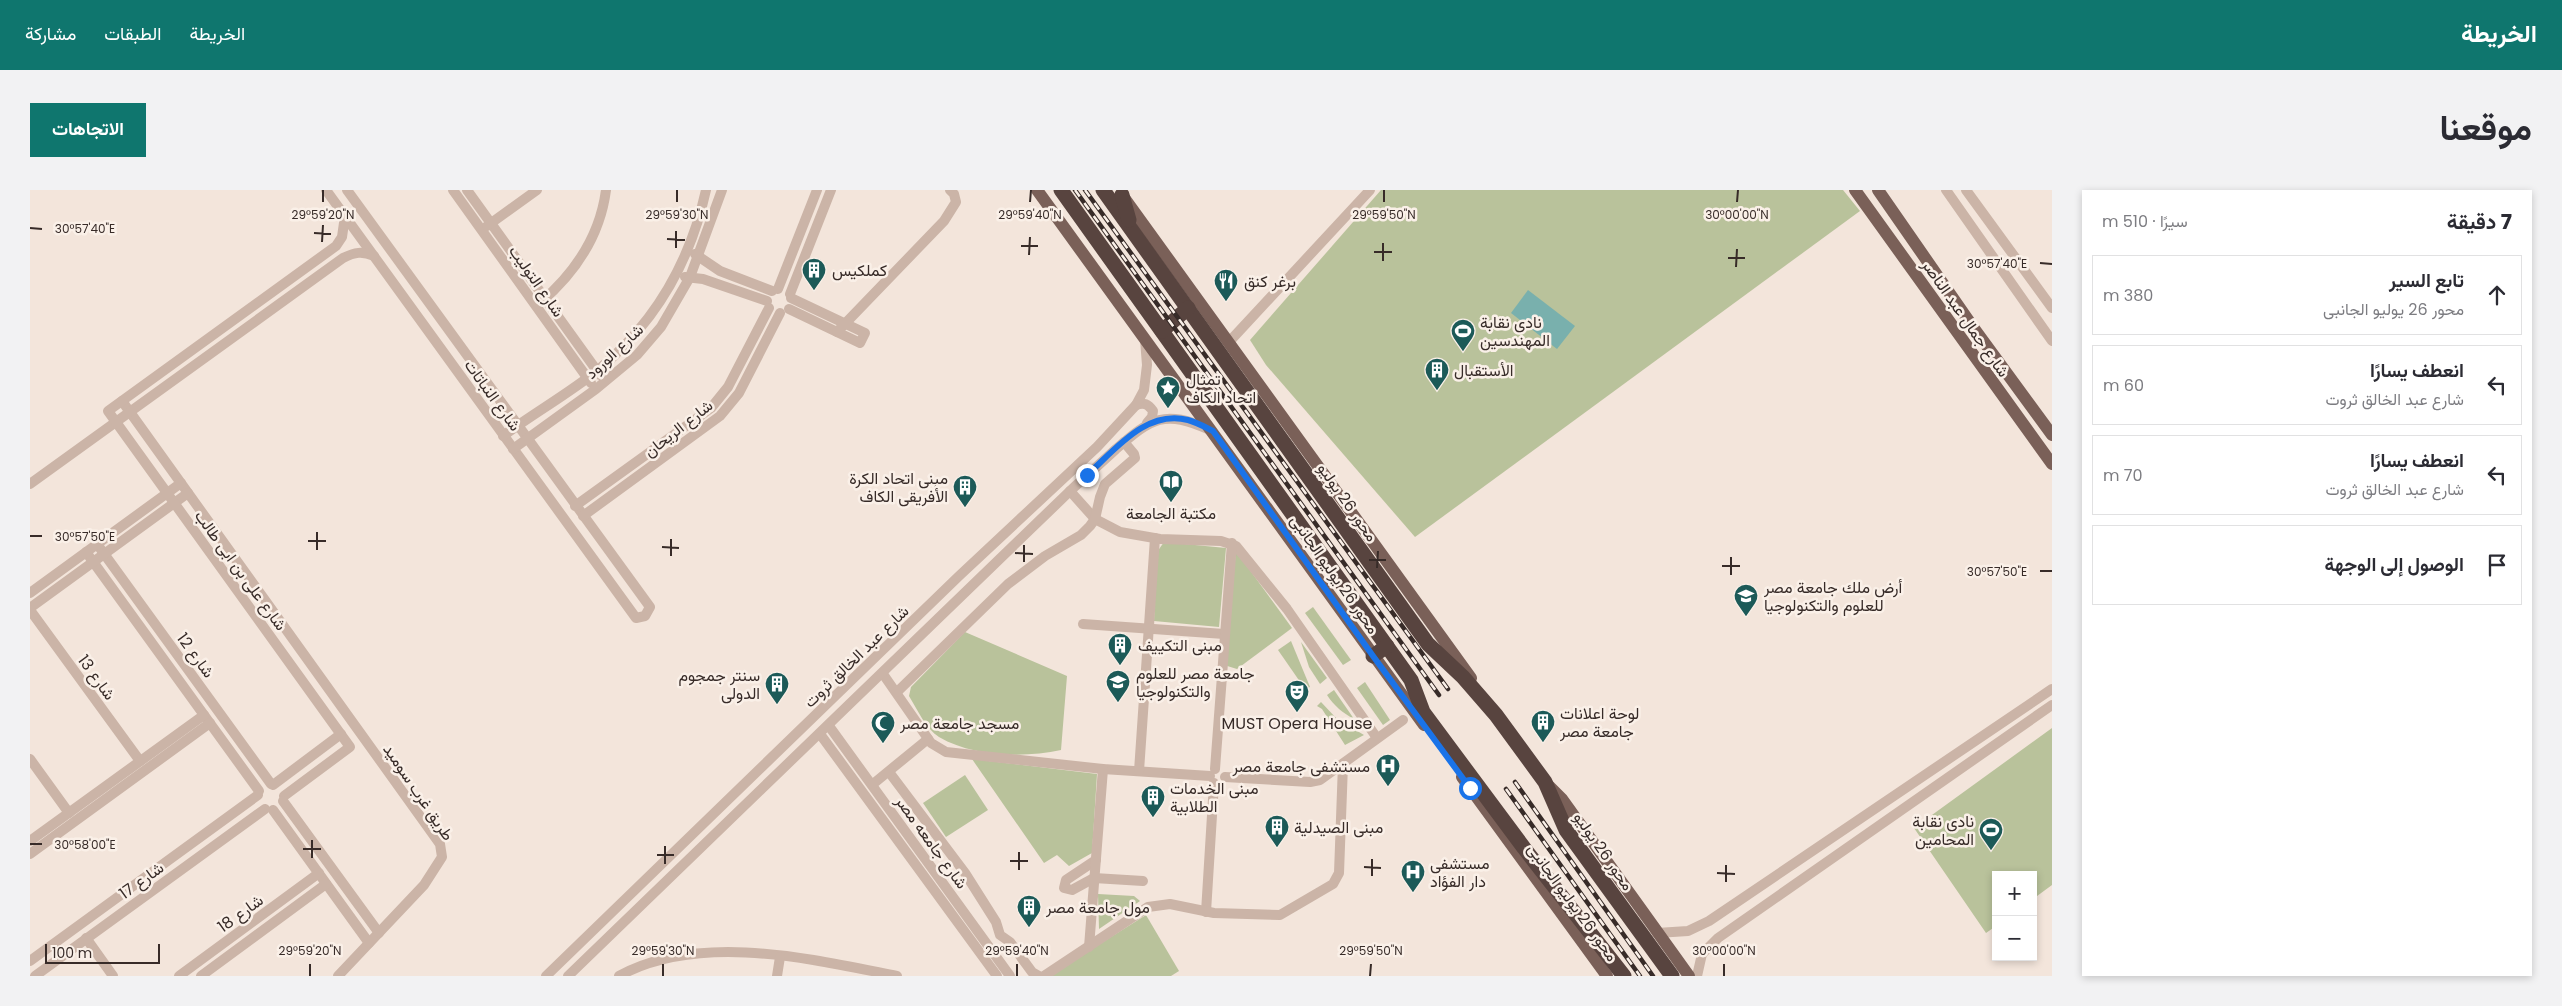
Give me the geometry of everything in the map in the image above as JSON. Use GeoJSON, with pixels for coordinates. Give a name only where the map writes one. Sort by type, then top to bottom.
{"type":"FeatureCollection","features":[{"type":"Feature","properties":{"kind":"highway"},"geometry":{"type":"LineString","coordinates":[[1061,190],[1411,680],[1423,712],[1485,801],[1624,976]]}},
{"type":"Feature","properties":{"kind":"highway","name":"محور 26 يوليو"},"geometry":{"type":"LineString","coordinates":[[1103,190],[1398,592],[1428,644],[1463,677],[1496,715],[1545,782],[1566,830],[1672,976]]}},
{"type":"Feature","properties":{"kind":"highway"},"geometry":{"type":"LineString","coordinates":[[1120,193],[1131,228]]}},
{"type":"Feature","properties":{"kind":"highway"},"geometry":{"type":"LineString","coordinates":[[1162,331],[1188,308]]}},
{"type":"Feature","properties":{"kind":"highway"},"geometry":{"type":"LineString","coordinates":[[1373,656],[1387,646]]}},
{"type":"Feature","properties":{"kind":"main road","name":"محور 26 يوليو الجانبى"},"geometry":{"type":"LineString","coordinates":[[1038,190],[1373,656],[1485,801],[1607,976]]}},
{"type":"Feature","properties":{"kind":"main road","name":"شارع جمال عبد الناصر"},"geometry":{"type":"LineString","coordinates":[[1855,190],[2052,464]]}},
{"type":"Feature","properties":{"kind":"main road","name":"شارع جمال عبد الناصر"},"geometry":{"type":"LineString","coordinates":[[1878,190],[1997,361],[2052,435]]}},
{"type":"Feature","properties":{"kind":"main road"},"geometry":{"type":"LineString","coordinates":[[1120,193],[1229,342],[1398,592]]}},
{"type":"Feature","properties":{"kind":"main road"},"geometry":{"type":"LineString","coordinates":[[1960,338],[1965,340],[1970,337],[1973,327]]}},
{"type":"Feature","properties":{"kind":"main road"},"geometry":{"type":"LineString","coordinates":[[1983,370],[1986,360],[1997,361]]}},
{"type":"Feature","properties":{"kind":"main road"},"geometry":{"type":"LineString","coordinates":[[1545,782],[1562,799],[1689,976]]}},
{"type":"Feature","properties":{"kind":"street","name":"شارع النباتات"},"geometry":{"type":"LineString","coordinates":[[326,190],[636,618],[645,616],[650,607],[347,190]]}},
{"type":"Feature","properties":{"kind":"street","name":"شارع التوليب"},"geometry":{"type":"LineString","coordinates":[[453,190],[596,390]]}},
{"type":"Feature","properties":{"kind":"street","name":"شارع التوليب"},"geometry":{"type":"LineString","coordinates":[[467,190],[605,382]]}},
{"type":"Feature","properties":{"kind":"street"},"geometry":{"type":"LineString","coordinates":[[482,230],[536,190]]}},
{"type":"Feature","properties":{"kind":"street"},"geometry":{"type":"LineString","coordinates":[[536,306],[567,276],[584,252],[597,226],[606,190]]}},
{"type":"Feature","properties":{"kind":"street","name":"شارع الورود"},"geometry":{"type":"LineString","coordinates":[[503,436],[597,371],[622,349],[647,322],[674,277],[687,247],[706,190]]}},
{"type":"Feature","properties":{"kind":"street","name":"شارع الورود"},"geometry":{"type":"LineString","coordinates":[[513,449],[596,390],[637,355],[661,327],[690,277],[722,190]]}},
{"type":"Feature","properties":{"kind":"street"},"geometry":{"type":"LineString","coordinates":[[768,304],[817,190]]}},
{"type":"Feature","properties":{"kind":"street"},"geometry":{"type":"LineString","coordinates":[[784,311],[831,190]]}},
{"type":"Feature","properties":{"kind":"street"},"geometry":{"type":"LineString","coordinates":[[837,332],[944,221],[956,202],[954,194],[950,190]]}},
{"type":"Feature","properties":{"kind":"street"},"geometry":{"type":"LineString","coordinates":[[1229,342],[1370,190]]}},
{"type":"Feature","properties":{"kind":"street"},"geometry":{"type":"LineString","coordinates":[[1946,190],[2052,341]]}},
{"type":"Feature","properties":{"kind":"street"},"geometry":{"type":"LineString","coordinates":[[1966,190],[2052,308]]}},
{"type":"Feature","properties":{"kind":"street"},"geometry":{"type":"LineString","coordinates":[[122,401],[336,246],[345,227],[345,216]]}},
{"type":"Feature","properties":{"kind":"street"},"geometry":{"type":"LineString","coordinates":[[674,277],[690,277],[715,282],[768,304],[774,312],[784,311],[860,343],[865,333],[790,296],[785,290],[775,290],[720,271],[698,257],[687,247]]}},
{"type":"Feature","properties":{"kind":"street"},"geometry":{"type":"LineString","coordinates":[[30,484],[343,258],[353,253],[364,252],[374,256]]}},
{"type":"Feature","properties":{"kind":"street","name":"شارع الريحان"},"geometry":{"type":"LineString","coordinates":[[576,506],[711,408],[728,387],[768,304]]}},
{"type":"Feature","properties":{"kind":"street","name":"شارع الريحان"},"geometry":{"type":"LineString","coordinates":[[583,516],[714,422],[739,393],[784,311]]}},
{"type":"Feature","properties":{"kind":"street","name":"شارع عبد الخالق ثروت"},"geometry":{"type":"LineString","coordinates":[[546,976],[959,576],[1098,447],[1136,405],[1144,390],[1146,378],[1145,338]]}},
{"type":"Feature","properties":{"kind":"street","name":"شارع على بن ابى طالب"},"geometry":{"type":"LineString","coordinates":[[283,798],[350,747],[108,410],[122,401],[364,737]]}},
{"type":"Feature","properties":{"kind":"street"},"geometry":{"type":"LineString","coordinates":[[1136,405],[1143,403],[1149,405],[1153,411],[1152,417],[1147,423]]}},
{"type":"Feature","properties":{"kind":"street"},"geometry":{"type":"LineString","coordinates":[[1147,423],[1178,418],[1189,420],[1213,431]]}},
{"type":"Feature","properties":{"kind":"street","name":"شارع عبد الخالق ثروت"},"geometry":{"type":"LineString","coordinates":[[568,976],[883,674],[1070,491],[1147,423]]}},
{"type":"Feature","properties":{"kind":"street"},"geometry":{"type":"LineString","coordinates":[[690,425],[697,435]]}},
{"type":"Feature","properties":{"kind":"street"},"geometry":{"type":"LineString","coordinates":[[897,692],[1008,584],[1044,556],[1080,535],[1095,519],[1105,484],[1135,458],[1124,442]]}},
{"type":"Feature","properties":{"kind":"street"},"geometry":{"type":"LineString","coordinates":[[30,593],[181,483]]}},
{"type":"Feature","properties":{"kind":"street"},"geometry":{"type":"LineString","coordinates":[[1070,491],[1095,519],[1120,532],[1155,538],[1232,543],[1240,550],[1287,609],[1377,738]]}},
{"type":"Feature","properties":{"kind":"street"},"geometry":{"type":"LineString","coordinates":[[30,609],[188,493]]}},
{"type":"Feature","properties":{"kind":"street"},"geometry":{"type":"LineString","coordinates":[[1139,771],[1155,538]]}},
{"type":"Feature","properties":{"kind":"street"},"geometry":{"type":"LineString","coordinates":[[1206,912],[1213,776],[1232,543]]}},
{"type":"Feature","properties":{"kind":"street","name":"شارع 12"},"geometry":{"type":"LineString","coordinates":[[97,544],[272,784]]}},
{"type":"Feature","properties":{"kind":"street","name":"شارع 12"},"geometry":{"type":"LineString","coordinates":[[86,552],[258,793]]}},
{"type":"Feature","properties":{"kind":"street","name":"شارع 13"},"geometry":{"type":"LineString","coordinates":[[30,609],[140,761]]}},
{"type":"Feature","properties":{"kind":"street"},"geometry":{"type":"LineString","coordinates":[[1083,624],[1224,634]]}},
{"type":"Feature","properties":{"kind":"street"},"geometry":{"type":"LineString","coordinates":[[883,674],[928,739],[940,750],[962,756],[1103,769],[1213,776],[1223,771],[1225,777],[1310,782],[1320,780],[1403,720]]}},
{"type":"Feature","properties":{"kind":"street"},"geometry":{"type":"LineString","coordinates":[[1657,933],[1688,931],[1709,921],[2052,689]]}},
{"type":"Feature","properties":{"kind":"street"},"geometry":{"type":"LineString","coordinates":[[1697,976],[1697,968],[1702,954],[1718,938],[2052,705]]}},
{"type":"Feature","properties":{"kind":"street"},"geometry":{"type":"LineString","coordinates":[[30,841],[140,761],[207,719]]}},
{"type":"Feature","properties":{"kind":"street"},"geometry":{"type":"LineString","coordinates":[[30,854],[207,719]]}},
{"type":"Feature","properties":{"kind":"street","name":"شارع جامعه مصر"},"geometry":{"type":"LineString","coordinates":[[829,726],[873,784],[1010,976]]}},
{"type":"Feature","properties":{"kind":"street"},"geometry":{"type":"LineString","coordinates":[[341,734],[272,784],[264,786],[258,793],[258,802],[269,810],[369,943]]}},
{"type":"Feature","properties":{"kind":"street","name":"شارع جامعه مصر"},"geometry":{"type":"LineString","coordinates":[[820,734],[997,976]]}},
{"type":"Feature","properties":{"kind":"street","name":"طريق غرب سوميد"},"geometry":{"type":"LineString","coordinates":[[338,976],[424,885],[438,865],[442,851],[440,844],[364,737]]}},
{"type":"Feature","properties":{"kind":"street"},"geometry":{"type":"LineString","coordinates":[[873,784],[928,739]]}},
{"type":"Feature","properties":{"kind":"street"},"geometry":{"type":"LineString","coordinates":[[30,759],[69,813]]}},
{"type":"Feature","properties":{"kind":"street"},"geometry":{"type":"LineString","coordinates":[[1044,976],[1148,907],[1170,904],[1206,912],[1280,915],[1337,880],[1343,764]]}},
{"type":"Feature","properties":{"kind":"street"},"geometry":{"type":"LineString","coordinates":[[1089,947],[1103,769]]}},
{"type":"Feature","properties":{"kind":"street"},"geometry":{"type":"LineString","coordinates":[[889,772],[965,873],[996,922],[1000,935],[1010,942],[1032,972],[1039,976]]}},
{"type":"Feature","properties":{"kind":"street"},"geometry":{"type":"LineString","coordinates":[[272,784],[279,787],[283,798],[379,933]]}},
{"type":"Feature","properties":{"kind":"street","name":"شارع 17"},"geometry":{"type":"LineString","coordinates":[[30,961],[258,793]]}},
{"type":"Feature","properties":{"kind":"street"},"geometry":{"type":"LineString","coordinates":[[269,810],[280,806],[283,798]]}},
{"type":"Feature","properties":{"kind":"street","name":"شارع 17"},"geometry":{"type":"LineString","coordinates":[[34,976],[269,810]]}},
{"type":"Feature","properties":{"kind":"street"},"geometry":{"type":"LineString","coordinates":[[1096,860],[1066,880],[1064,888],[1072,890],[1094,878],[1143,881]]}},
{"type":"Feature","properties":{"kind":"street","name":"شارع 18"},"geometry":{"type":"LineString","coordinates":[[179,976],[318,873]]}},
{"type":"Feature","properties":{"kind":"street","name":"شارع 18"},"geometry":{"type":"LineString","coordinates":[[201,976],[326,884]]}},
{"type":"Feature","properties":{"kind":"street"},"geometry":{"type":"LineString","coordinates":[[86,938],[113,976]]}},
{"type":"Feature","properties":{"kind":"street"},"geometry":{"type":"LineString","coordinates":[[619,976],[656,961],[697,953],[728,951],[780,957],[897,976]]}},
{"type":"Feature","properties":{"kind":"street"},"geometry":{"type":"LineString","coordinates":[[777,976],[780,957]]}},
{"type":"Feature","properties":{"kind":"green space","name":"نادى نقابة المهندسين"},"geometry":{"type":"Polygon","coordinates":[[[1381,190],[1843,190],[1860,211],[1415,537],[1266,365],[1250,340],[1381,190]]]}},
{"type":"Feature","properties":{"kind":"green space"},"geometry":{"type":"Polygon","coordinates":[[[1164,542],[1226,548],[1219,627],[1154,621],[1157,552],[1164,542]]]}},
{"type":"Feature","properties":{"kind":"green space"},"geometry":{"type":"Polygon","coordinates":[[[1236,551],[1292,628],[1237,669],[1224,665],[1236,551]]]}},
{"type":"Feature","properties":{"kind":"green space"},"geometry":{"type":"Polygon","coordinates":[[[1313,607],[1351,660],[1343,665],[1305,613],[1313,607]]]}},
{"type":"Feature","properties":{"kind":"green space"},"geometry":{"type":"Polygon","coordinates":[[[965,632],[1067,676],[1061,750],[1015,755],[983,752],[952,744],[939,737],[930,729],[909,696],[911,687],[965,632]]]}},
{"type":"Feature","properties":{"kind":"green space"},"geometry":{"type":"Polygon","coordinates":[[[1291,641],[1310,687],[1305,689],[1278,650],[1291,641]]]}},
{"type":"Feature","properties":{"kind":"green space"},"geometry":{"type":"Polygon","coordinates":[[[1301,642],[1327,678],[1320,684],[1309,667],[1301,642]]]}},
{"type":"Feature","properties":{"kind":"green space"},"geometry":{"type":"Polygon","coordinates":[[[1365,682],[1390,720],[1383,725],[1357,688],[1365,682]]]}},
{"type":"Feature","properties":{"kind":"green space"},"geometry":{"type":"Polygon","coordinates":[[[1334,690],[1354,719],[1339,709],[1327,695],[1334,690]]]}},
{"type":"Feature","properties":{"kind":"green space"},"geometry":{"type":"Polygon","coordinates":[[[1321,702],[1337,719],[1364,735],[1345,745],[1322,709],[1317,706],[1321,702]]]}},
{"type":"Feature","properties":{"kind":"green space","name":"نادى نقابة المحامين"},"geometry":{"type":"Polygon","coordinates":[[[2052,728],[2052,885],[2037,896],[2037,871],[1992,871],[1992,929],[1986,933],[1914,828],[2052,728]]]}},
{"type":"Feature","properties":{"kind":"green space"},"geometry":{"type":"Polygon","coordinates":[[[972,759],[1097,774],[1092,853],[1069,866],[1057,855],[1044,863],[972,759]]]}},
{"type":"Feature","properties":{"kind":"green space"},"geometry":{"type":"Polygon","coordinates":[[[965,775],[988,810],[946,837],[923,803],[965,775]]]}},
{"type":"Feature","properties":{"kind":"green space"},"geometry":{"type":"Polygon","coordinates":[[[1098,894],[1134,896],[1140,901],[1099,929],[1098,894]]]}},
{"type":"Feature","properties":{"kind":"green space"},"geometry":{"type":"Polygon","coordinates":[[[1146,915],[1179,971],[1171,976],[1053,976],[1052,974],[1146,915]]]}},
{"type":"Feature","properties":{"kind":"water"},"geometry":{"type":"Polygon","coordinates":[[[1528,290],[1575,326],[1557,349],[1511,313],[1528,290]]]}},
{"type":"Feature","properties":{"kind":"railway"},"geometry":{"type":"LineString","coordinates":[[1075,190],[1439,695]]}},
{"type":"Feature","properties":{"kind":"railway"},"geometry":{"type":"LineString","coordinates":[[1085,190],[1448,689]]}},
{"type":"Feature","properties":{"kind":"railway"},"geometry":{"type":"LineString","coordinates":[[1515,782],[1653,976]]}},
{"type":"Feature","properties":{"kind":"railway"},"geometry":{"type":"LineString","coordinates":[[1506,789],[1640,976]]}},
{"type":"Feature","properties":{"kind":"place","name":"كملكيس"},"geometry":{"type":"Point","coordinates":[814,291]}},
{"type":"Feature","properties":{"kind":"place","name":"برغر كنق"},"geometry":{"type":"Point","coordinates":[1226,302]}},
{"type":"Feature","properties":{"kind":"place","name":"نادى نقابة المهندسين"},"geometry":{"type":"Point","coordinates":[1463,352]}},
{"type":"Feature","properties":{"kind":"place","name":"الأستقبال"},"geometry":{"type":"Point","coordinates":[1437,391]}},
{"type":"Feature","properties":{"kind":"place","name":"تمثال اتحاد الكاف"},"geometry":{"type":"Point","coordinates":[1168,409]}},
{"type":"Feature","properties":{"kind":"place","name":"مكتبة الجامعة"},"geometry":{"type":"Point","coordinates":[1171,503]}},
{"type":"Feature","properties":{"kind":"place","name":"مبنى اتحاد الكرة الأفريقى الكاف"},"geometry":{"type":"Point","coordinates":[965,508]}},
{"type":"Feature","properties":{"kind":"place","name":"أرض ملك جامعة مصر للعلوم والتكنولوجيا"},"geometry":{"type":"Point","coordinates":[1746,617]}},
{"type":"Feature","properties":{"kind":"place","name":"مبنى التكييف"},"geometry":{"type":"Point","coordinates":[1120,666]}},
{"type":"Feature","properties":{"kind":"place","name":"جامعة مصر للعلوم والتكنولوجيا"},"geometry":{"type":"Point","coordinates":[1118,703]}},
{"type":"Feature","properties":{"kind":"place","name":"سنتر جمجوم الدولى"},"geometry":{"type":"Point","coordinates":[777,705]}},
{"type":"Feature","properties":{"kind":"place","name":"MUST Opera House"},"geometry":{"type":"Point","coordinates":[1297,713]}},
{"type":"Feature","properties":{"kind":"place","name":"لوحة اعلانات جامعة مصر"},"geometry":{"type":"Point","coordinates":[1543,743]}},
{"type":"Feature","properties":{"kind":"place","name":"مسجد جامعة مصر"},"geometry":{"type":"Point","coordinates":[883,744]}},
{"type":"Feature","properties":{"kind":"place","name":"مستشفى جامعة مصر"},"geometry":{"type":"Point","coordinates":[1388,787]}},
{"type":"Feature","properties":{"kind":"place","name":"مبنى الخدمات الطلابية"},"geometry":{"type":"Point","coordinates":[1153,818]}},
{"type":"Feature","properties":{"kind":"place","name":"مبنى الصيدلية"},"geometry":{"type":"Point","coordinates":[1277,848]}},
{"type":"Feature","properties":{"kind":"place","name":"نادى نقابة المحامين"},"geometry":{"type":"Point","coordinates":[1991,851]}},
{"type":"Feature","properties":{"kind":"place","name":"مستشفى دار الفؤاد"},"geometry":{"type":"Point","coordinates":[1413,893]}},
{"type":"Feature","properties":{"kind":"place","name":"مول جامعة مصر"},"geometry":{"type":"Point","coordinates":[1029,928]}},
{"type":"Feature","properties":{"kind":"route"},"geometry":{"type":"LineString","coordinates":[[1087,475],[1147,423],[1178,418],[1189,420],[1213,431],[1373,656],[1470,788]]}}]}
